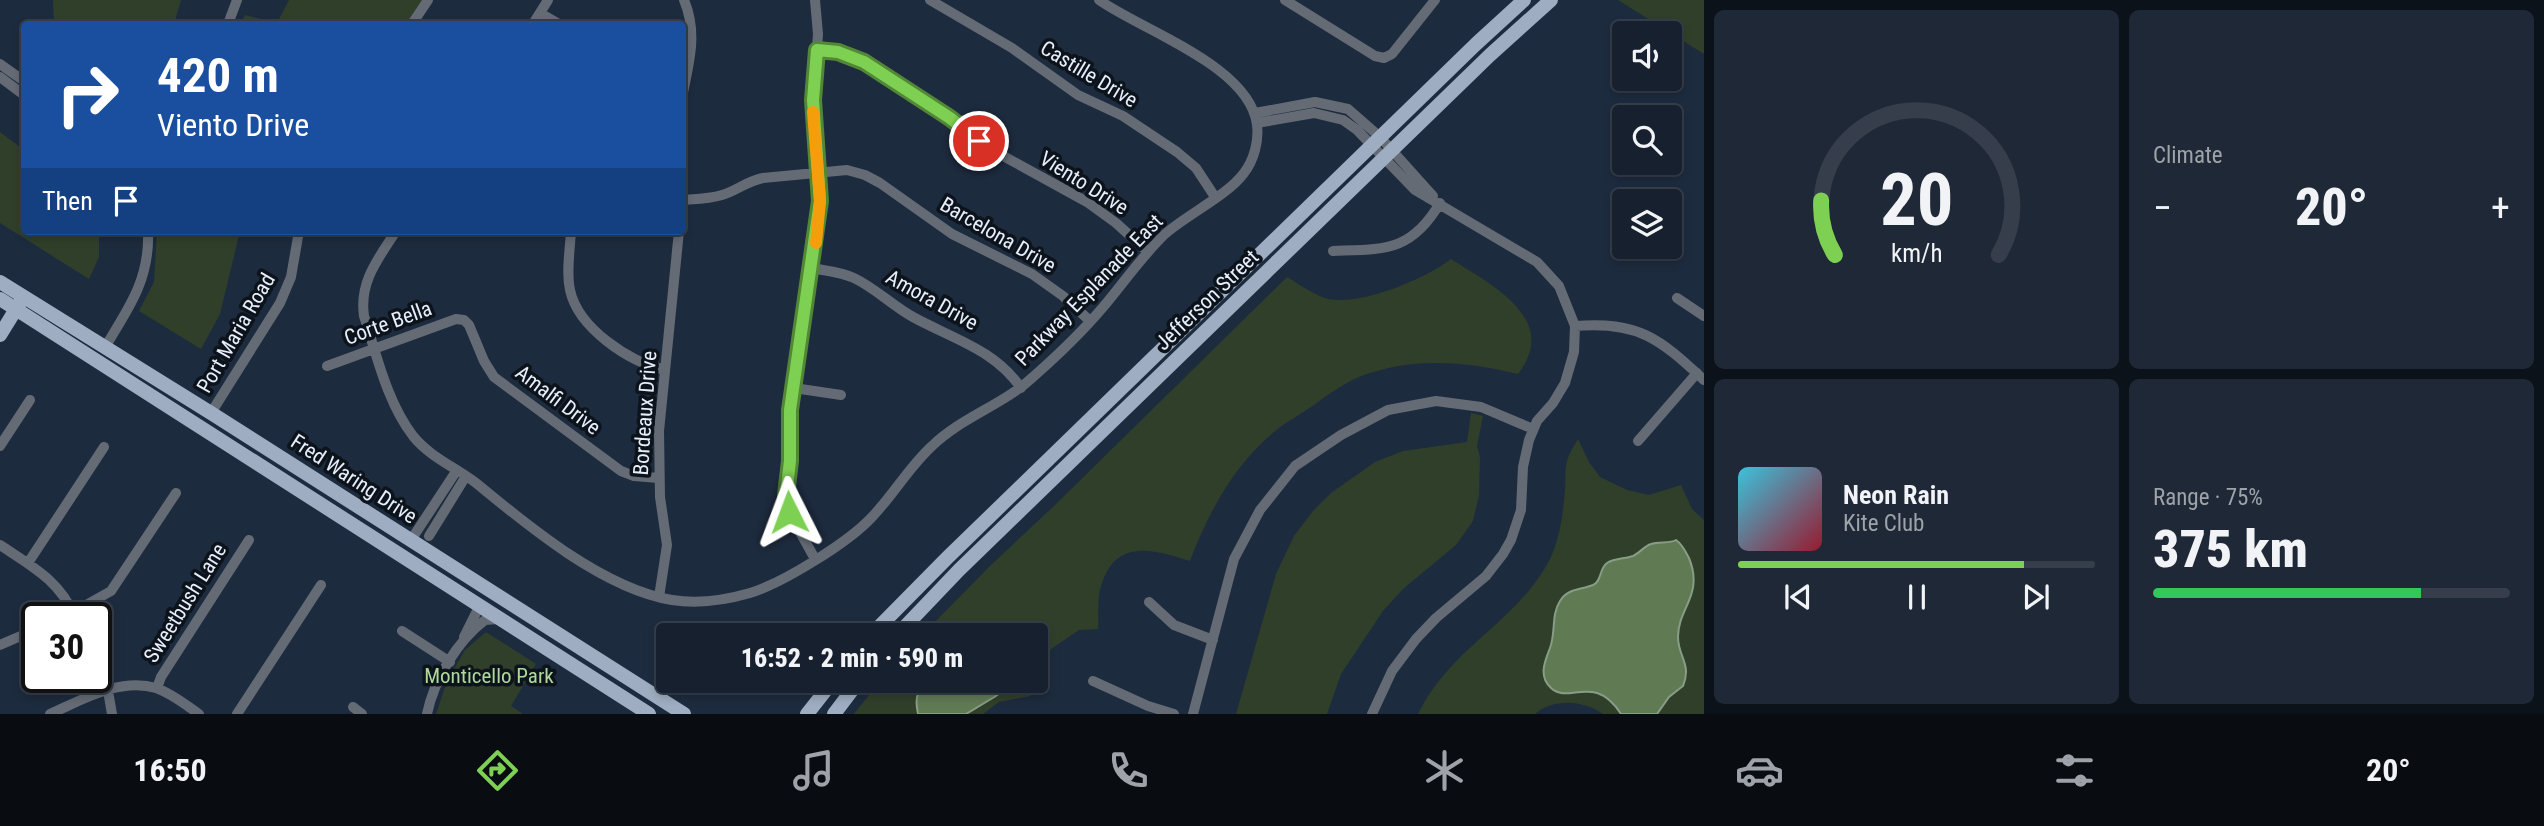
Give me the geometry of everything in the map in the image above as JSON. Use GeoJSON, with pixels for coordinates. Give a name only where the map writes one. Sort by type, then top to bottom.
{"type":"FeatureCollection","features":[{"type":"Feature","properties":{"kind":"main road","name":"Jefferson Street"},"geometry":{"type":"LineString","coordinates":[[908,623],[1382,147],[1524,0]]}},
{"type":"Feature","properties":{"kind":"main road","name":"Jefferson Street"},"geometry":{"type":"LineString","coordinates":[[883,623],[922,582],[1382,147],[1551,0]]}},
{"type":"Feature","properties":{"kind":"main road","name":"Fred Waring Drive"},"geometry":{"type":"LineString","coordinates":[[0,282],[20,303],[343,519],[649,714]]}},
{"type":"Feature","properties":{"kind":"main road","name":"Fred Waring Drive"},"geometry":{"type":"LineString","coordinates":[[0,299],[20,303],[105,347],[421,541],[684,714]]}},
{"type":"Feature","properties":{"kind":"main road"},"geometry":{"type":"LineString","coordinates":[[0,335],[20,303]]}},
{"type":"Feature","properties":{"kind":"main road"},"geometry":{"type":"LineString","coordinates":[[343,519],[377,532],[411,551],[421,541]]}},
{"type":"Feature","properties":{"kind":"main road"},"geometry":{"type":"LineString","coordinates":[[479,607],[484,601],[492,602],[529,623],[553,630]]}},
{"type":"Feature","properties":{"kind":"main road"},"geometry":{"type":"LineString","coordinates":[[600,683],[606,677],[613,677],[653,699],[662,700]]}},
{"type":"Feature","properties":{"kind":"main road"},"geometry":{"type":"LineString","coordinates":[[807,714],[824,693]]}},
{"type":"Feature","properties":{"kind":"main road"},"geometry":{"type":"LineString","coordinates":[[834,714],[850,693]]}},
{"type":"Feature","properties":{"kind":"street"},"geometry":{"type":"LineString","coordinates":[[229,21],[237,0]]}},
{"type":"Feature","properties":{"kind":"street"},"geometry":{"type":"LineString","coordinates":[[414,21],[428,0]]}},
{"type":"Feature","properties":{"kind":"street"},"geometry":{"type":"LineString","coordinates":[[535,21],[548,0]]}},
{"type":"Feature","properties":{"kind":"street"},"geometry":{"type":"LineString","coordinates":[[684,0],[693,36],[686,75]]}},
{"type":"Feature","properties":{"kind":"street"},"geometry":{"type":"LineString","coordinates":[[815,0],[817,50],[813,100],[820,201],[794,388],[786,495],[789,512],[816,559]]}},
{"type":"Feature","properties":{"kind":"street","name":"Castille Drive"},"geometry":{"type":"LineString","coordinates":[[930,0],[1012,48],[1079,94],[1123,116],[1177,152],[1196,168],[1215,197]]}},
{"type":"Feature","properties":{"kind":"street"},"geometry":{"type":"LineString","coordinates":[[1098,0],[1167,37],[1225,74],[1248,98],[1256,118],[1307,102],[1333,105],[1357,115],[1416,190],[1537,262],[1559,286],[1575,326],[1574,352],[1565,383],[1533,429],[1524,460],[1517,525],[1503,554],[1486,576],[1436,618],[1416,639],[1392,671],[1371,714]]}},
{"type":"Feature","properties":{"kind":"street"},"geometry":{"type":"LineString","coordinates":[[1285,0],[1375,57],[1384,58],[1392,54],[1435,0]]}},
{"type":"Feature","properties":{"kind":"street"},"geometry":{"type":"LineString","coordinates":[[540,13],[554,21]]}},
{"type":"Feature","properties":{"kind":"street","name":"Viento Drive"},"geometry":{"type":"LineString","coordinates":[[817,50],[838,52],[864,62],[901,89],[943,113],[996,152],[1087,202],[1148,251]]}},
{"type":"Feature","properties":{"kind":"street"},"geometry":{"type":"LineString","coordinates":[[0,64],[21,80]]}},
{"type":"Feature","properties":{"kind":"street"},"geometry":{"type":"LineString","coordinates":[[0,78],[21,92]]}},
{"type":"Feature","properties":{"kind":"street","name":"Parkway Esplanade East"},"geometry":{"type":"LineString","coordinates":[[393,235],[364,285],[364,317],[395,408],[426,450],[462,473],[545,539],[619,582],[659,597],[704,601],[752,592],[774,583],[859,531],[937,441],[1021,388],[1090,321],[1167,232],[1229,188],[1244,173],[1253,157],[1258,138],[1256,118]]}},
{"type":"Feature","properties":{"kind":"street","name":"Barcelona Drive"},"geometry":{"type":"LineString","coordinates":[[686,200],[725,194],[749,180],[818,171],[847,170],[865,175],[952,234],[1032,274],[1063,296],[1090,321]]}},
{"type":"Feature","properties":{"kind":"street"},"geometry":{"type":"LineString","coordinates":[[1333,251],[1377,249],[1412,239],[1430,221],[1440,203]]}},
{"type":"Feature","properties":{"kind":"street"},"geometry":{"type":"LineString","coordinates":[[105,347],[143,280],[148,262],[148,235]]}},
{"type":"Feature","properties":{"kind":"street","name":"Port Maria Road"},"geometry":{"type":"LineString","coordinates":[[211,413],[280,303],[291,276],[298,235]]}},
{"type":"Feature","properties":{"kind":"street"},"geometry":{"type":"LineString","coordinates":[[571,235],[569,288],[574,304],[584,320],[639,362],[665,370]]}},
{"type":"Feature","properties":{"kind":"street","name":"Bordeaux Drive"},"geometry":{"type":"LineString","coordinates":[[659,597],[667,545],[659,478],[659,431],[679,235]]}},
{"type":"Feature","properties":{"kind":"street","name":"Amora Drive"},"geometry":{"type":"LineString","coordinates":[[812,268],[855,278],[915,318],[970,343],[1003,367],[1021,388]]}},
{"type":"Feature","properties":{"kind":"street"},"geometry":{"type":"LineString","coordinates":[[1676,298],[1704,316]]}},
{"type":"Feature","properties":{"kind":"street","name":"Corte Bella"},"geometry":{"type":"LineString","coordinates":[[327,366],[456,319],[464,320]]}},
{"type":"Feature","properties":{"kind":"street","name":"Amalfi Drive"},"geometry":{"type":"LineString","coordinates":[[464,320],[494,377],[621,471],[634,476],[659,478]]}},
{"type":"Feature","properties":{"kind":"street"},"geometry":{"type":"LineString","coordinates":[[1575,326],[1611,325],[1647,334],[1700,376],[1638,441]]}},
{"type":"Feature","properties":{"kind":"street"},"geometry":{"type":"LineString","coordinates":[[794,388],[841,395]]}},
{"type":"Feature","properties":{"kind":"street"},"geometry":{"type":"LineString","coordinates":[[0,446],[30,400]]}},
{"type":"Feature","properties":{"kind":"street"},"geometry":{"type":"LineString","coordinates":[[1193,714],[1234,559],[1259,510],[1295,466],[1341,435],[1388,410],[1436,401],[1481,407],[1533,429]]}},
{"type":"Feature","properties":{"kind":"street"},"geometry":{"type":"LineString","coordinates":[[28,563],[104,447]]}},
{"type":"Feature","properties":{"kind":"street"},"geometry":{"type":"LineString","coordinates":[[421,541],[462,473]]}},
{"type":"Feature","properties":{"kind":"street"},"geometry":{"type":"LineString","coordinates":[[421,541],[462,473]]}},
{"type":"Feature","properties":{"kind":"street"},"geometry":{"type":"LineString","coordinates":[[93,602],[111,591],[176,493]]}},
{"type":"Feature","properties":{"kind":"street","name":"Sweetbush Lane"},"geometry":{"type":"LineString","coordinates":[[157,688],[161,677],[248,540]]}},
{"type":"Feature","properties":{"kind":"street"},"geometry":{"type":"LineString","coordinates":[[0,545],[51,580],[62,591],[66,602]]}},
{"type":"Feature","properties":{"kind":"street"},"geometry":{"type":"LineString","coordinates":[[237,714],[321,585]]}},
{"type":"Feature","properties":{"kind":"street"},"geometry":{"type":"LineString","coordinates":[[1149,602],[1174,625],[1213,640]]}},
{"type":"Feature","properties":{"kind":"street"},"geometry":{"type":"LineString","coordinates":[[464,640],[464,633],[479,607]]}},
{"type":"Feature","properties":{"kind":"street"},"geometry":{"type":"LineString","coordinates":[[427,714],[435,687],[464,640],[485,620],[498,619]]}},
{"type":"Feature","properties":{"kind":"street"},"geometry":{"type":"LineString","coordinates":[[402,631],[450,663]]}},
{"type":"Feature","properties":{"kind":"street"},"geometry":{"type":"LineString","coordinates":[[0,645],[21,636]]}},
{"type":"Feature","properties":{"kind":"street"},"geometry":{"type":"LineString","coordinates":[[1093,681],[1148,706],[1174,714]]}},
{"type":"Feature","properties":{"kind":"street"},"geometry":{"type":"LineString","coordinates":[[112,690],[127,685],[157,688],[199,714]]}},
{"type":"Feature","properties":{"kind":"street"},"geometry":{"type":"LineString","coordinates":[[50,714],[103,693]]}},
{"type":"Feature","properties":{"kind":"street"},"geometry":{"type":"LineString","coordinates":[[108,693],[112,714]]}},
{"type":"Feature","properties":{"kind":"green space"},"geometry":{"type":"Polygon","coordinates":[[[53,0],[181,0],[175,21],[54,21],[53,0]]]}},
{"type":"Feature","properties":{"kind":"green space"},"geometry":{"type":"Polygon","coordinates":[[[289,0],[428,0],[415,21],[278,21],[289,0]]]}},
{"type":"Feature","properties":{"kind":"green space"},"geometry":{"type":"Polygon","coordinates":[[[1618,0],[1704,0],[1704,54],[1682,40],[1682,21],[1651,21],[1618,0]]]}},
{"type":"Feature","properties":{"kind":"green space"},"geometry":{"type":"Polygon","coordinates":[[[245,15],[269,21],[242,21],[245,15]]]}},
{"type":"Feature","properties":{"kind":"green space"},"geometry":{"type":"Polygon","coordinates":[[[0,132],[21,148],[21,235],[99,235],[99,257],[89,279],[0,223],[0,132]]]}},
{"type":"Feature","properties":{"kind":"green space"},"geometry":{"type":"Polygon","coordinates":[[[157,235],[239,235],[220,314],[201,349],[139,311],[154,282],[157,235]]]}},
{"type":"Feature","properties":{"kind":"green space"},"geometry":{"type":"Polygon","coordinates":[[[1451,259],[1501,292],[1515,305],[1526,320],[1531,336],[1529,354],[1518,374],[1463,364],[1425,363],[1388,368],[1363,376],[1333,391],[1279,428],[1247,459],[1214,508],[1190,561],[1149,551],[1124,554],[1114,561],[1106,573],[1100,590],[1098,629],[1079,630],[1051,649],[1048,656],[1048,623],[934,623],[1287,277],[1325,298],[1355,299],[1390,290],[1451,259]]]}},
{"type":"Feature","properties":{"kind":"green space"},"geometry":{"type":"Polygon","coordinates":[[[1471,413],[1483,416],[1477,446],[1480,457],[1479,495],[1473,521],[1456,545],[1403,589],[1383,611],[1341,674],[1327,714],[1236,714],[1276,574],[1294,536],[1313,511],[1331,493],[1375,462],[1403,451],[1467,442],[1471,413]]]}},
{"type":"Feature","properties":{"kind":"green space"},"geometry":{"type":"Polygon","coordinates":[[[1578,439],[1600,477],[1627,490],[1649,495],[1681,485],[1692,509],[1704,520],[1704,714],[1603,714],[1587,706],[1559,703],[1535,714],[1418,714],[1431,691],[1447,672],[1515,606],[1545,568],[1560,530],[1567,462],[1578,439]]]}},
{"type":"Feature","properties":{"kind":"green space","name":"Monticello Park"},"geometry":{"type":"Polygon","coordinates":[[[486,632],[536,664],[511,706],[523,714],[436,714],[447,681],[465,650],[486,632]]]}},
{"type":"Feature","properties":{"kind":"green space"},"geometry":{"type":"Polygon","coordinates":[[[871,693],[1031,693],[1030,696],[999,702],[983,714],[854,714],[871,693]]]}},
{"type":"Feature","properties":{"kind":"shaded area"},"geometry":{"type":"Polygon","coordinates":[[[1676,540],[1689,558],[1694,582],[1679,627],[1679,644],[1686,672],[1683,686],[1669,697],[1657,714],[1621,714],[1601,695],[1592,692],[1558,692],[1551,688],[1545,679],[1544,668],[1552,642],[1555,612],[1563,597],[1596,583],[1604,566],[1610,561],[1633,556],[1651,544],[1676,540]]]}},
{"type":"Feature","properties":{"kind":"shaded area"},"geometry":{"type":"Polygon","coordinates":[[[1000,693],[966,714],[918,714],[918,694],[1000,693]]]}},
{"type":"Feature","properties":{"kind":"slow traffic"},"geometry":{"type":"LineString","coordinates":[[813,112],[820,201],[816,243]]}},
{"type":"Feature","properties":{"kind":"route"},"geometry":{"type":"LineString","coordinates":[[789,512],[786,495],[791,444],[790,410],[820,201],[813,100],[817,50],[838,52],[864,62],[901,89],[936,108],[979,141]]}}]}
